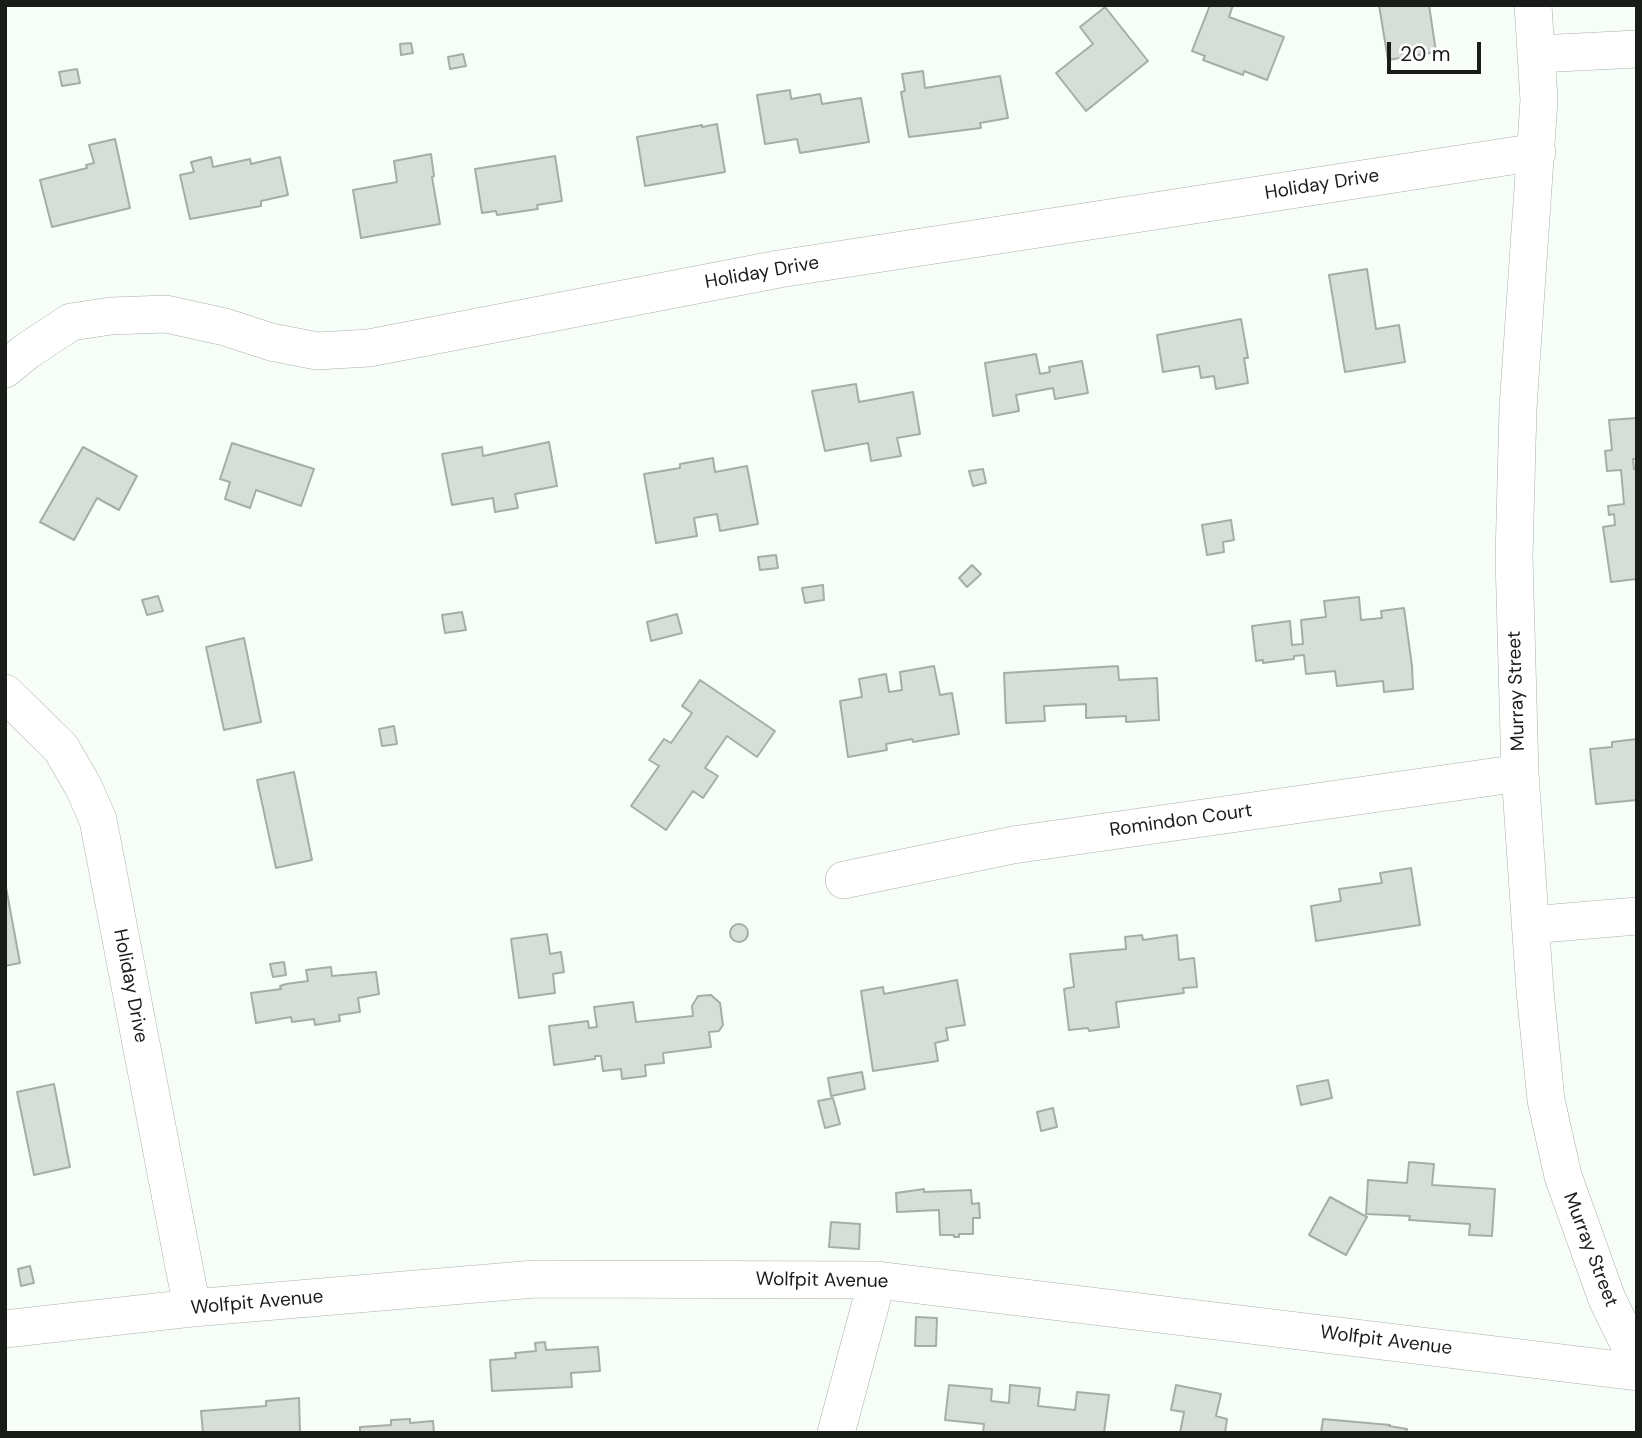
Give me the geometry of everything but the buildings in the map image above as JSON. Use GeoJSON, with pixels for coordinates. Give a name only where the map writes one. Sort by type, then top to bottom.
{"type":"FeatureCollection","features":[{"type":"Feature","properties":{"kind":"street","name":"Murray Street"},"geometry":{"type":"LineString","coordinates":[[1533,5],[1539,100],[1514,502],[1520,773],[1539,1047],[1546,1100],[1563,1176],[1607,1299],[1637,1360]]}},
{"type":"Feature","properties":{"kind":"street"},"geometry":{"type":"LineString","coordinates":[[1538,54],[1637,49]]}},
{"type":"Feature","properties":{"kind":"street","name":"Holiday Drive"},"geometry":{"type":"LineString","coordinates":[[5,369],[71,322],[111,316],[166,314],[317,351],[369,348],[779,269],[1537,152]]}},
{"type":"Feature","properties":{"kind":"street","name":"Holiday Drive"},"geometry":{"type":"LineString","coordinates":[[5,693],[61,748],[84,788],[98,820],[192,1308]]}},
{"type":"Feature","properties":{"kind":"street","name":"Romindon Court"},"geometry":{"type":"LineString","coordinates":[[844,880],[1013,845],[1520,773]]}},
{"type":"Feature","properties":{"kind":"street"},"geometry":{"type":"LineString","coordinates":[[1531,925],[1637,916]]}},
{"type":"Feature","properties":{"kind":"street","name":"Wolfpit Avenue"},"geometry":{"type":"LineString","coordinates":[[5,1329],[192,1308],[535,1279],[877,1280],[1637,1372]]}},
{"type":"Feature","properties":{"kind":"street"},"geometry":{"type":"LineString","coordinates":[[836,1433],[877,1280]]}}]}
